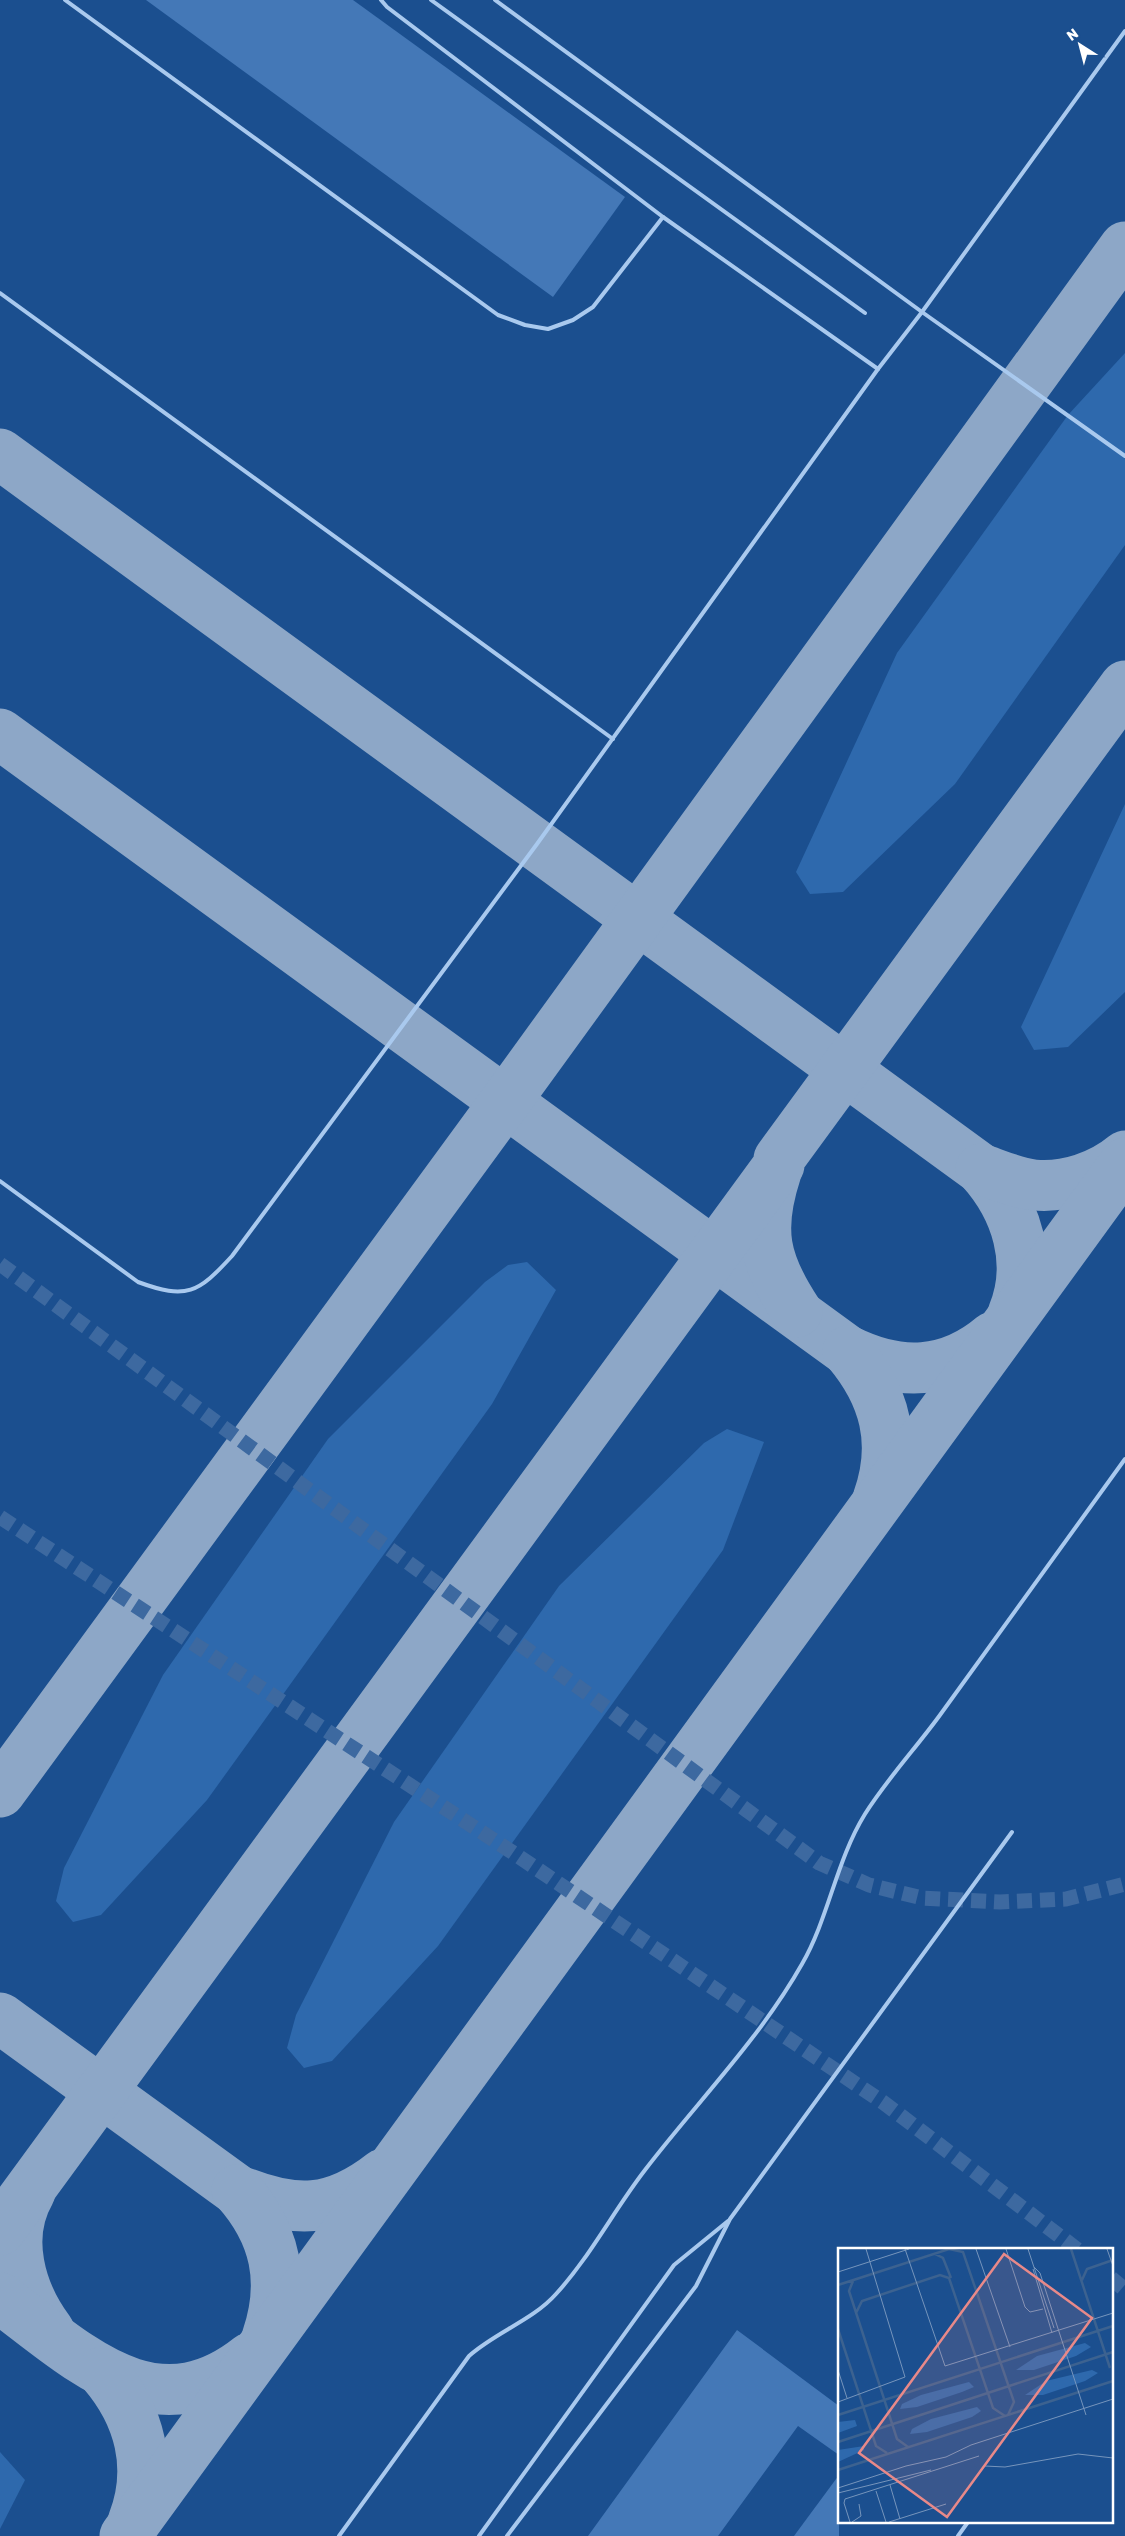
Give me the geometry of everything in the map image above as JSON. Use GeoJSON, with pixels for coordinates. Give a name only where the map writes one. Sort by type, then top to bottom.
{"type":"FeatureCollection","features":[{"type":"Feature","properties":{"kind":"lane"},"geometry":{"type":"LineString","coordinates":[[66,0],[498,315],[525,326],[548,329],[573,320],[593,307],[663,216]]}},
{"type":"Feature","properties":{"kind":"lane"},"geometry":{"type":"LineString","coordinates":[[381,0],[387,7],[663,216],[878,369]]}},
{"type":"Feature","properties":{"kind":"lane"},"geometry":{"type":"LineString","coordinates":[[431,0],[865,313]]}},
{"type":"Feature","properties":{"kind":"lane"},"geometry":{"type":"LineString","coordinates":[[495,0],[922,312],[1125,456]]}},
{"type":"Feature","properties":{"kind":"lane"},"geometry":{"type":"LineString","coordinates":[[0,1181],[138,1282],[165,1292],[190,1291],[211,1279],[232,1256],[403,1027],[613,739],[878,369],[922,312],[1125,31]]}},
{"type":"Feature","properties":{"kind":"lane"},"geometry":{"type":"LineString","coordinates":[[0,293],[613,739]]}},
{"type":"Feature","properties":{"kind":"lane"},"geometry":{"type":"LineString","coordinates":[[339,2536],[469,2356],[482,2344],[542,2307],[556,2295],[580,2264],[644,2171],[752,2038],[802,1963],[818,1928],[842,1860],[866,1812],[927,1732],[1125,1459]]}},
{"type":"Feature","properties":{"kind":"lane"},"geometry":{"type":"LineString","coordinates":[[507,2536],[696,2286],[730,2219],[1012,1832]]}},
{"type":"Feature","properties":{"kind":"lane"},"geometry":{"type":"LineString","coordinates":[[480,2536],[674,2265],[730,2219]]}},
{"type":"Feature","properties":{"kind":"lane"},"geometry":{"type":"LineString","coordinates":[[958,2536],[967,2524]]}},
{"type":"Feature","properties":{"kind":"shaded area"},"geometry":{"type":"Polygon","coordinates":[[[1125,353],[1125,545],[955,784],[843,892],[810,894],[796,872],[897,653],[1068,415],[1125,353]]]}},
{"type":"Feature","properties":{"kind":"shaded area"},"geometry":{"type":"Polygon","coordinates":[[[1125,804],[1125,992],[1068,1047],[1034,1050],[1021,1027],[1125,804]]]}},
{"type":"Feature","properties":{"kind":"shaded area"},"geometry":{"type":"Polygon","coordinates":[[[527,1262],[556,1290],[492,1404],[207,1800],[101,1915],[73,1922],[56,1901],[64,1868],[163,1675],[328,1439],[485,1282],[508,1265],[527,1262]]]}},
{"type":"Feature","properties":{"kind":"shaded area"},"geometry":{"type":"Polygon","coordinates":[[[727,1429],[764,1442],[723,1550],[438,1946],[332,2061],[304,2068],[287,2048],[296,2015],[394,1822],[559,1586],[704,1443],[727,1429]]]}},
{"type":"Feature","properties":{"kind":"shaded area"},"geometry":{"type":"Polygon","coordinates":[[[0,2452],[25,2480],[0,2529],[0,2452]]]}},
{"type":"Feature","properties":{"kind":"building"},"geometry":{"type":"Polygon","coordinates":[[[146,0],[353,0],[625,197],[553,297],[146,0]]]}},
{"type":"Feature","properties":{"kind":"building"},"geometry":{"type":"Polygon","coordinates":[[[737,2330],[838,2405],[838,2454],[798,2426],[718,2536],[588,2536],[737,2330]]]}},
{"type":"Feature","properties":{"kind":"building"},"geometry":{"type":"Polygon","coordinates":[[[838,2476],[839,2536],[794,2536],[838,2476]]]}},
{"type":"Feature","properties":{"kind":"taxiway"},"geometry":{"type":"LineString","coordinates":[[0,1792],[505,1102],[1125,247]]}},
{"type":"Feature","properties":{"kind":"taxiway"},"geometry":{"type":"LineString","coordinates":[[0,454],[981,1169],[1004,1201],[1018,1237],[1022,1256],[1022,1275],[1019,1295],[1013,1314]]}},
{"type":"Feature","properties":{"kind":"taxiway"},"geometry":{"type":"LineString","coordinates":[[0,2230],[779,1165],[779,1159],[1125,686]]}},
{"type":"Feature","properties":{"kind":"taxiway"},"geometry":{"type":"LineString","coordinates":[[0,734],[848,1351],[886,1365],[904,1368],[923,1368],[959,1359],[976,1350],[993,1337]]}},
{"type":"Feature","properties":{"kind":"taxiway"},"geometry":{"type":"LineString","coordinates":[[981,1169],[1027,1184],[1058,1185],[1094,1175],[1125,1156]]}},
{"type":"Feature","properties":{"kind":"taxiway"},"geometry":{"type":"LineString","coordinates":[[125,2536],[1125,1163]]}},
{"type":"Feature","properties":{"kind":"taxiway"},"geometry":{"type":"LineString","coordinates":[[776,1172],[767,1211],[767,1245],[777,1277],[797,1312]]}},
{"type":"Feature","properties":{"kind":"taxiway"},"geometry":{"type":"LineString","coordinates":[[848,1351],[871,1385],[879,1402],[884,1420],[887,1458],[878,1499]]}},
{"type":"Feature","properties":{"kind":"taxiway"},"geometry":{"type":"LineString","coordinates":[[0,2018],[237,2190],[277,2203],[313,2206],[330,2203],[347,2196],[365,2187],[383,2174]]}},
{"type":"Feature","properties":{"kind":"taxiway"},"geometry":{"type":"LineString","coordinates":[[237,2190],[261,2224],[269,2241],[274,2260],[276,2297],[267,2338]]}},
{"type":"Feature","properties":{"kind":"taxiway"},"geometry":{"type":"LineString","coordinates":[[30,2192],[22,2209],[18,2227],[19,2264],[23,2282],[30,2299],[49,2331]]}},
{"type":"Feature","properties":{"kind":"taxiway"},"geometry":{"type":"LineString","coordinates":[[0,2298],[58,2343],[88,2363],[118,2378],[149,2388],[181,2389],[215,2380],[250,2358]]}},
{"type":"Feature","properties":{"kind":"taxiway"},"geometry":{"type":"LineString","coordinates":[[103,2372],[126,2406],[140,2443],[142,2482],[133,2522]]}},
{"type":"Feature","properties":{"kind":"tunnel"},"geometry":{"type":"LineString","coordinates":[[0,1264],[819,1863],[869,1885],[922,1898],[1000,1902],[1066,1899],[1125,1884]]}},
{"type":"Feature","properties":{"kind":"tunnel"},"geometry":{"type":"LineString","coordinates":[[0,1517],[512,1852],[884,2103],[1075,2248]]}},
{"type":"Feature","properties":{"kind":"tunnel"},"geometry":{"type":"LineString","coordinates":[[1112,2279],[1125,2290]]}}]}
